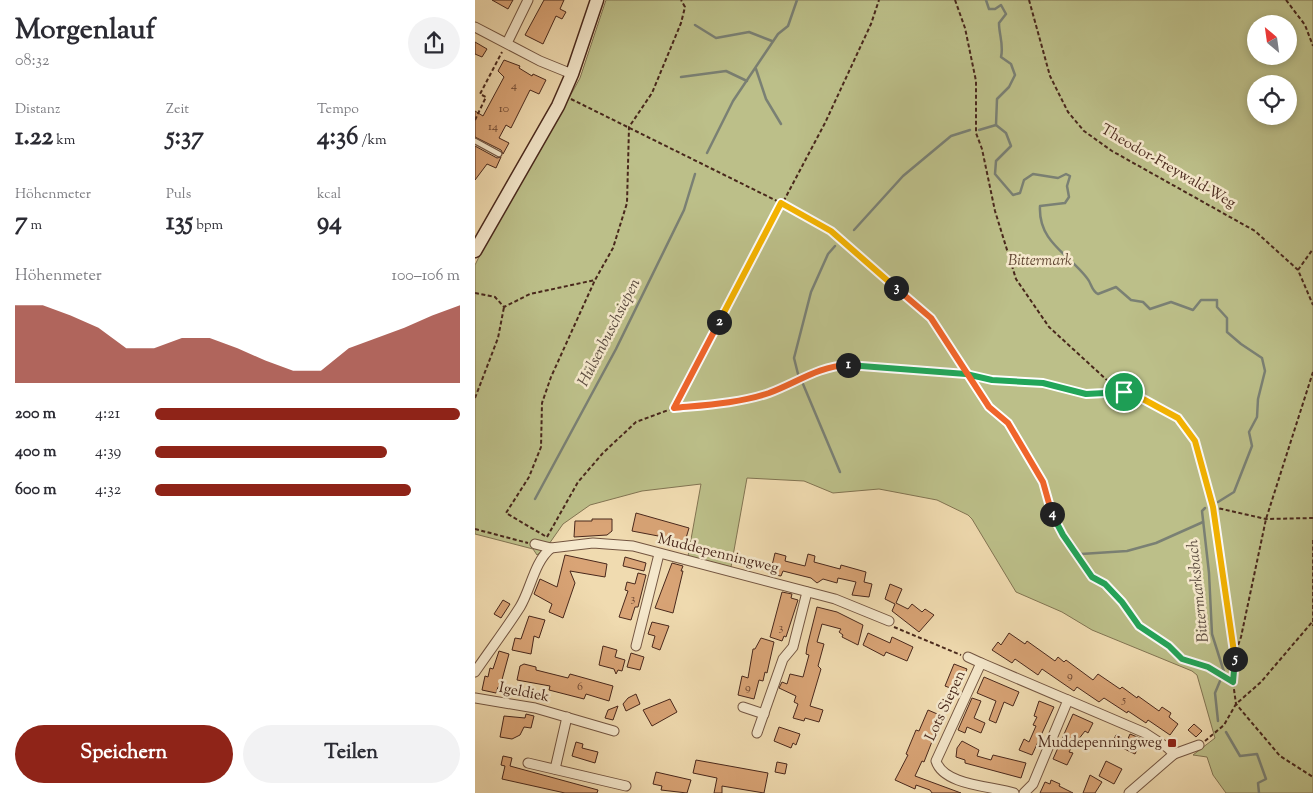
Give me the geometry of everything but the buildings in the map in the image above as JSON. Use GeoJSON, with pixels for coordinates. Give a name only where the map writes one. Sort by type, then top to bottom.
{"type":"FeatureCollection","features":[{"type":"Feature","properties":{"kind":"main road"},"geometry":{"type":"LineString","coordinates":[[475,251],[490,222],[542,137],[572,74],[597,0]]}},
{"type":"Feature","properties":{"kind":"street"},"geometry":{"type":"LineString","coordinates":[[507,44],[529,0]]}},
{"type":"Feature","properties":{"kind":"street"},"geometry":{"type":"LineString","coordinates":[[475,27],[572,74]]}},
{"type":"Feature","properties":{"kind":"street","name":"Muddepenningweg"},"geometry":{"type":"LineString","coordinates":[[535,544],[551,548],[593,543],[633,546],[835,598],[889,621]]}},
{"type":"Feature","properties":{"kind":"street"},"geometry":{"type":"LineString","coordinates":[[475,672],[521,605],[533,576],[545,554],[551,548]]}},
{"type":"Feature","properties":{"kind":"street"},"geometry":{"type":"LineString","coordinates":[[636,646],[659,554]]}},
{"type":"Feature","properties":{"kind":"street"},"geometry":{"type":"LineString","coordinates":[[757,733],[783,659],[793,647],[807,592]]}},
{"type":"Feature","properties":{"kind":"street","name":"Lots Siepen"},"geometry":{"type":"LineString","coordinates":[[968,658],[1145,733],[1174,754]]}},
{"type":"Feature","properties":{"kind":"street","name":"Lots Siepen"},"geometry":{"type":"LineString","coordinates":[[981,663],[936,761],[939,769],[944,774],[986,788],[998,787],[1014,793]]}},
{"type":"Feature","properties":{"kind":"street","name":"Igeldiek"},"geometry":{"type":"LineString","coordinates":[[475,698],[535,708],[614,730]]}},
{"type":"Feature","properties":{"kind":"street"},"geometry":{"type":"LineString","coordinates":[[1024,793],[1033,784],[1069,700]]}},
{"type":"Feature","properties":{"kind":"street"},"geometry":{"type":"LineString","coordinates":[[743,708],[763,714]]}},
{"type":"Feature","properties":{"kind":"street","name":"Igeldiek"},"geometry":{"type":"LineString","coordinates":[[555,769],[567,717]]}},
{"type":"Feature","properties":{"kind":"street"},"geometry":{"type":"LineString","coordinates":[[1129,793],[1174,754],[1199,746]]}},
{"type":"Feature","properties":{"kind":"street"},"geometry":{"type":"LineString","coordinates":[[528,763],[626,786]]}},
{"type":"Feature","properties":{"kind":"lane"},"geometry":{"type":"LineString","coordinates":[[475,141],[499,154]]}},
{"type":"Feature","properties":{"kind":"path"},"geometry":{"type":"LineString","coordinates":[[681,0],[685,7],[681,23],[651,93],[629,127],[627,203],[613,248],[595,280],[551,377],[542,403],[541,447],[529,477],[506,514],[547,538],[578,482],[603,453],[636,422],[674,408],[760,395],[830,366],[857,365],[966,374],[992,380],[1050,384],[1086,394],[1124,392]]}},
{"type":"Feature","properties":{"kind":"path"},"geometry":{"type":"LineString","coordinates":[[674,408],[825,123],[871,24],[879,0]]}},
{"type":"Feature","properties":{"kind":"path"},"geometry":{"type":"LineString","coordinates":[[955,0],[965,28],[976,81],[976,133],[982,149],[995,211],[1016,279],[1055,334],[1109,382],[1124,392],[1167,411],[1178,418],[1195,441],[1213,507],[1229,634],[1235,652]]}},
{"type":"Feature","properties":{"kind":"path","name":"Theodor-Freywald-Weg"},"geometry":{"type":"LineString","coordinates":[[1029,0],[1050,76],[1068,112],[1084,130],[1112,151],[1255,231],[1298,270],[1313,306]]}},
{"type":"Feature","properties":{"kind":"path"},"geometry":{"type":"LineString","coordinates":[[1287,0],[1305,25],[1313,46]]}},
{"type":"Feature","properties":{"kind":"path"},"geometry":{"type":"LineString","coordinates":[[475,120],[486,97],[479,94],[507,44]]}},
{"type":"Feature","properties":{"kind":"path"},"geometry":{"type":"LineString","coordinates":[[569,98],[781,203],[831,231],[931,318],[989,407],[1008,423],[1021,443],[1043,482],[1052,514],[1063,535],[1092,577],[1105,584],[1122,602],[1139,626],[1169,646],[1182,659],[1208,667],[1233,682]]}},
{"type":"Feature","properties":{"kind":"path"},"geometry":{"type":"LineString","coordinates":[[1298,270],[1313,249]]}},
{"type":"Feature","properties":{"kind":"path"},"geometry":{"type":"LineString","coordinates":[[504,307],[530,294],[595,280]]}},
{"type":"Feature","properties":{"kind":"path"},"geometry":{"type":"LineString","coordinates":[[475,293],[495,297],[504,307]]}},
{"type":"Feature","properties":{"kind":"path"},"geometry":{"type":"LineString","coordinates":[[475,398],[499,338],[504,307]]}},
{"type":"Feature","properties":{"kind":"path"},"geometry":{"type":"LineString","coordinates":[[1313,372],[1265,519],[1243,628],[1235,652],[1233,682],[1236,704],[1279,756],[1313,778]]}},
{"type":"Feature","properties":{"kind":"path"},"geometry":{"type":"LineString","coordinates":[[1213,507],[1265,519],[1313,518]]}},
{"type":"Feature","properties":{"kind":"path"},"geometry":{"type":"LineString","coordinates":[[475,529],[535,544]]}},
{"type":"Feature","properties":{"kind":"path"},"geometry":{"type":"LineString","coordinates":[[1313,540],[1313,626]]}},
{"type":"Feature","properties":{"kind":"path"},"geometry":{"type":"LineString","coordinates":[[889,621],[891,625],[968,658]]}},
{"type":"Feature","properties":{"kind":"path"},"geometry":{"type":"LineString","coordinates":[[1199,746],[1224,725],[1236,704],[1261,682],[1313,621]]}},
{"type":"Feature","properties":{"kind":"green space","name":"Bittermark"},"geometry":{"type":"Polygon","coordinates":[[[606,0],[1313,0],[1313,793],[1226,793],[1213,775],[1207,757],[1193,755],[1215,738],[1197,675],[1192,671],[1092,630],[1062,612],[1016,592],[972,519],[968,515],[937,500],[879,489],[833,493],[804,481],[747,478],[731,567],[688,556],[701,484],[642,491],[590,505],[563,524],[549,544],[537,555],[533,549],[475,534],[475,265],[501,212],[541,149],[580,78],[606,0]]]}},
{"type":"Feature","properties":{"kind":"waterway","name":"Hülsenbuschsiepen"},"geometry":{"type":"LineString","coordinates":[[707,153],[733,101],[778,34],[788,26],[797,0]]}},
{"type":"Feature","properties":{"kind":"waterway","name":"Bittermarksbach"},"geometry":{"type":"LineString","coordinates":[[986,0],[989,9],[995,9],[1001,5],[1006,14],[999,23],[1002,48],[1001,57],[1011,64],[1015,75],[1009,87],[997,99],[996,125],[1006,133],[1011,146],[996,161],[995,174],[1013,195],[1020,193],[1024,180],[1033,174],[1058,178],[1066,174],[1070,176],[1067,186],[1069,197],[1065,203],[1040,206],[1041,218],[1049,238],[1080,269],[1098,294],[1116,287],[1131,300],[1143,302],[1150,309],[1171,302],[1193,310],[1201,300],[1217,300],[1217,307],[1227,318],[1227,332],[1262,358],[1265,371],[1258,399],[1257,417],[1249,432],[1252,446],[1234,492],[1218,502]]}},
{"type":"Feature","properties":{"kind":"waterway"},"geometry":{"type":"LineString","coordinates":[[695,25],[716,38],[749,32],[772,41]]}},
{"type":"Feature","properties":{"kind":"waterway"},"geometry":{"type":"LineString","coordinates":[[756,69],[766,99],[781,124]]}},
{"type":"Feature","properties":{"kind":"waterway"},"geometry":{"type":"LineString","coordinates":[[681,77],[726,71],[747,81]]}},
{"type":"Feature","properties":{"kind":"waterway"},"geometry":{"type":"LineString","coordinates":[[979,130],[996,125]]}},
{"type":"Feature","properties":{"kind":"waterway"},"geometry":{"type":"LineString","coordinates":[[854,230],[903,176],[951,136],[970,130]]}},
{"type":"Feature","properties":{"kind":"waterway","name":"Hülsenbuschsiepen"},"geometry":{"type":"LineString","coordinates":[[535,499],[616,349],[684,210],[695,174]]}},
{"type":"Feature","properties":{"kind":"waterway"},"geometry":{"type":"LineString","coordinates":[[798,374],[794,358],[811,292],[828,254],[835,246]]}},
{"type":"Feature","properties":{"kind":"waterway"},"geometry":{"type":"LineString","coordinates":[[803,384],[840,472]]}},
{"type":"Feature","properties":{"kind":"waterway","name":"Bittermarksbach"},"geometry":{"type":"LineString","coordinates":[[1205,508],[1202,511],[1209,573],[1212,634],[1224,672]]}},
{"type":"Feature","properties":{"kind":"waterway"},"geometry":{"type":"LineString","coordinates":[[1081,554],[1127,551],[1156,543],[1203,522]]}},
{"type":"Feature","properties":{"kind":"waterway","name":"Bittermarksbach"},"geometry":{"type":"LineString","coordinates":[[1218,721],[1215,693],[1220,681]]}},
{"type":"Feature","properties":{"kind":"waterway","name":"Bittermarksbach"},"geometry":{"type":"LineString","coordinates":[[1226,732],[1240,756],[1257,754],[1266,779],[1258,783],[1259,793]]}},
{"type":"Feature","properties":{"kind":"place","name":"Muddepenningweg"},"geometry":{"type":"Point","coordinates":[1172,743]}},
{"type":"Feature","properties":{"kind":"route"},"geometry":{"type":"LineString","coordinates":[[1124,392],[1086,394],[1043,383],[1018,383],[979,378],[966,374],[845,365],[824,368],[798,381],[752,398],[674,408],[781,203],[831,231],[931,318],[966,374],[989,407],[1008,423],[1021,443],[1043,482],[1052,514],[1063,535],[1092,577],[1105,584],[1122,602],[1139,626],[1169,646],[1182,659],[1208,667],[1233,682],[1235,652],[1229,634],[1213,507],[1195,441],[1178,418],[1135,395],[1124,392]]}}]}
